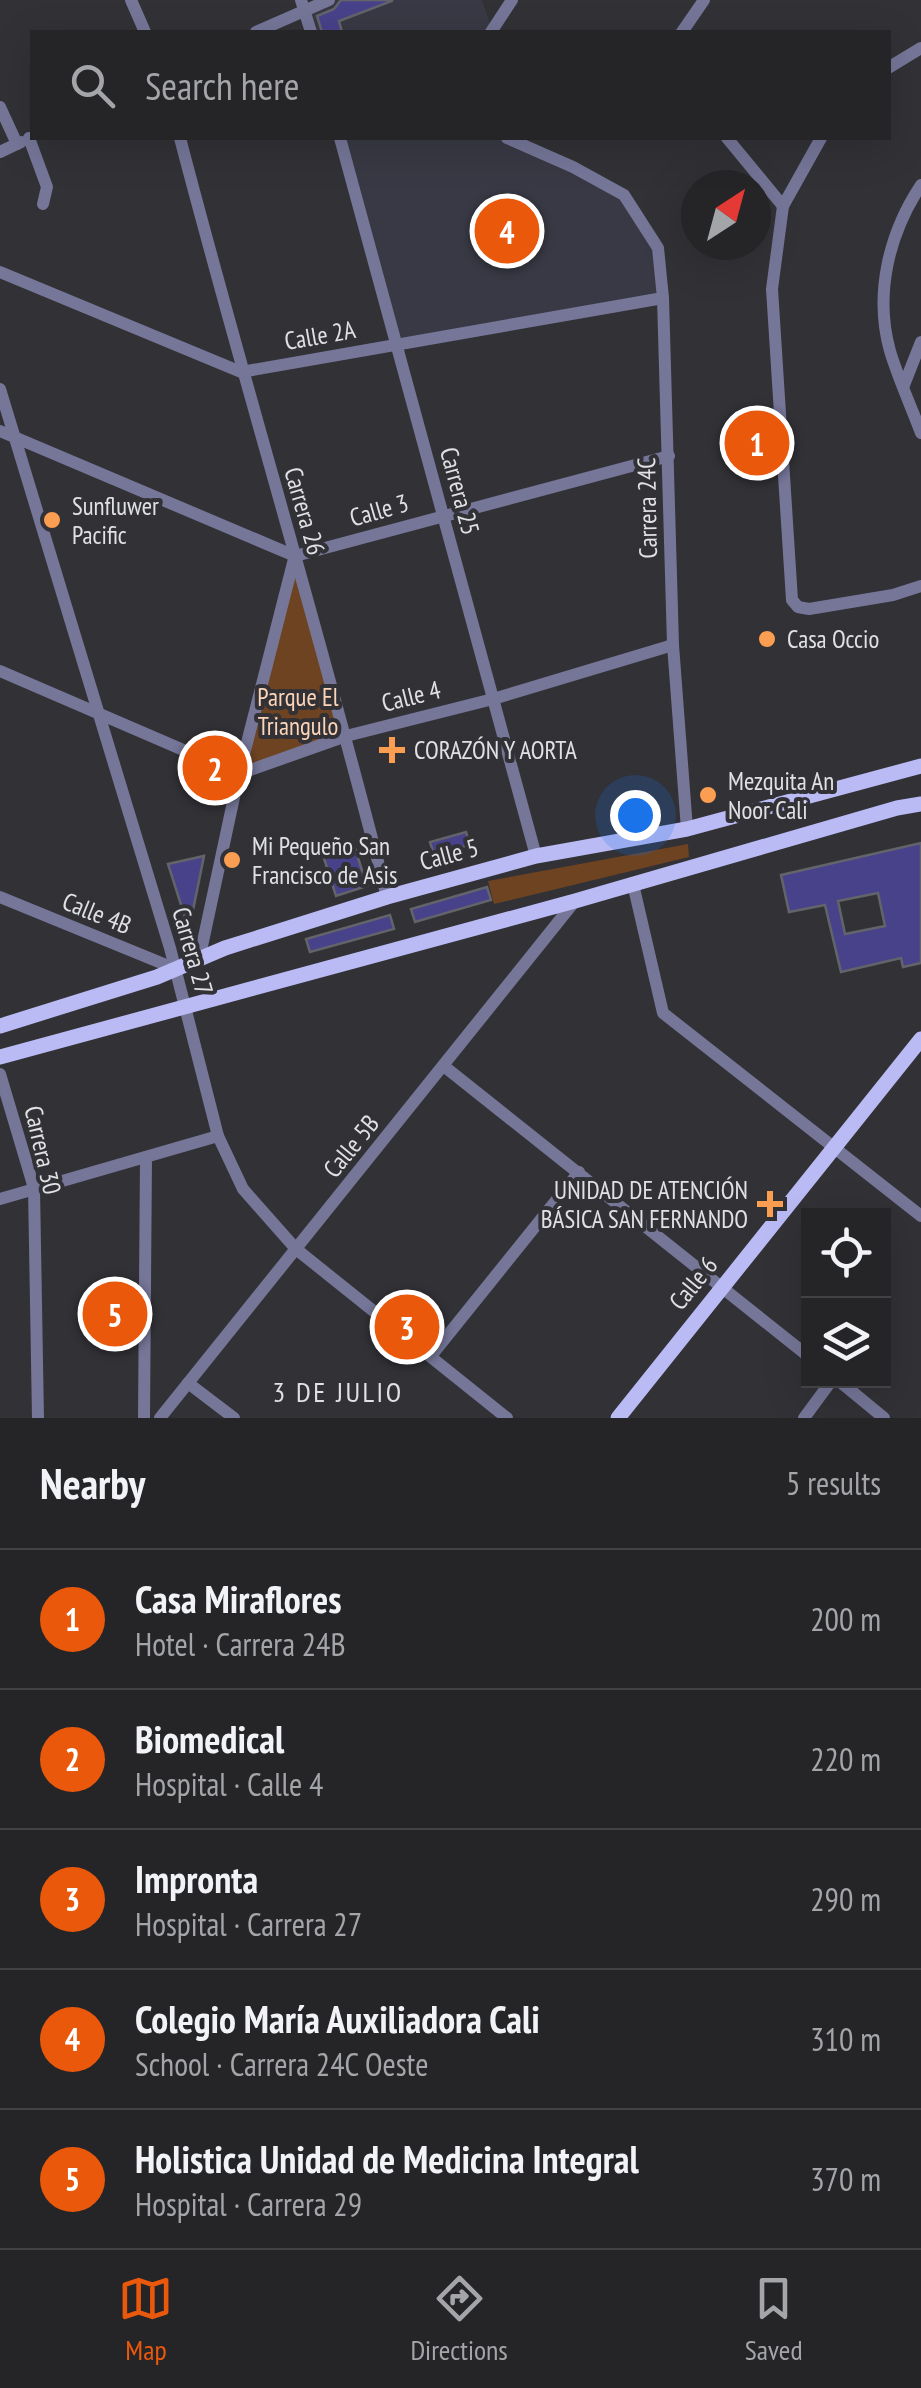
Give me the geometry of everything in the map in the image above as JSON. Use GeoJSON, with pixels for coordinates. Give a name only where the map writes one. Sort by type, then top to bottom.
{"type":"FeatureCollection","features":[{"type":"Feature","properties":{"kind":"main road","name":"Calle 5"},"geometry":{"type":"LineString","coordinates":[[0,1026],[387,897],[536,856],[687,830],[921,766]]}},
{"type":"Feature","properties":{"kind":"main road"},"geometry":{"type":"LineString","coordinates":[[0,1057],[921,804]]}},
{"type":"Feature","properties":{"kind":"main road","name":"Calle 6"},"geometry":{"type":"LineString","coordinates":[[618,1418],[921,1039]]}},
{"type":"Feature","properties":{"kind":"street"},"geometry":{"type":"LineString","coordinates":[[130,0],[143,30]]}},
{"type":"Feature","properties":{"kind":"street"},"geometry":{"type":"LineString","coordinates":[[259,30],[303,5],[329,0]]}},
{"type":"Feature","properties":{"kind":"street"},"geometry":{"type":"LineString","coordinates":[[491,30],[512,0]]}},
{"type":"Feature","properties":{"kind":"street"},"geometry":{"type":"LineString","coordinates":[[683,30],[704,0]]}},
{"type":"Feature","properties":{"kind":"street"},"geometry":{"type":"LineString","coordinates":[[303,5],[310,30]]}},
{"type":"Feature","properties":{"kind":"street"},"geometry":{"type":"LineString","coordinates":[[891,66],[921,48]]}},
{"type":"Feature","properties":{"kind":"street"},"geometry":{"type":"LineString","coordinates":[[0,107],[26,140],[47,187],[42,204]]}},
{"type":"Feature","properties":{"kind":"street"},"geometry":{"type":"LineString","coordinates":[[0,152],[26,140]]}},
{"type":"Feature","properties":{"kind":"street","name":"Carrera 26"},"geometry":{"type":"LineString","coordinates":[[181,140],[387,897]]}},
{"type":"Feature","properties":{"kind":"street","name":"Carrera 25"},"geometry":{"type":"LineString","coordinates":[[341,140],[536,856]]}},
{"type":"Feature","properties":{"kind":"street","name":"Carrera 24C"},"geometry":{"type":"LineString","coordinates":[[512,140],[624,195],[658,248],[664,298],[673,644],[687,830]]}},
{"type":"Feature","properties":{"kind":"street"},"geometry":{"type":"LineString","coordinates":[[729,140],[784,206]]}},
{"type":"Feature","properties":{"kind":"street"},"geometry":{"type":"LineString","coordinates":[[820,140],[784,206],[772,289],[792,600],[798,607],[810,609],[921,586]]}},
{"type":"Feature","properties":{"kind":"street"},"geometry":{"type":"LineString","coordinates":[[921,184],[897,228],[886,264],[885,308],[890,350],[921,433]]}},
{"type":"Feature","properties":{"kind":"street"},"geometry":{"type":"LineString","coordinates":[[0,272],[241,372]]}},
{"type":"Feature","properties":{"kind":"street","name":"Calle 2A"},"geometry":{"type":"LineString","coordinates":[[241,372],[664,298]]}},
{"type":"Feature","properties":{"kind":"street"},"geometry":{"type":"LineString","coordinates":[[904,384],[921,342]]}},
{"type":"Feature","properties":{"kind":"street","name":"Carrera 27"},"geometry":{"type":"LineString","coordinates":[[0,389],[176,969],[218,1136],[243,1189],[296,1249],[507,1418]]}},
{"type":"Feature","properties":{"kind":"street"},"geometry":{"type":"LineString","coordinates":[[0,432],[295,556],[239,774],[199,960]]}},
{"type":"Feature","properties":{"kind":"street","name":"Calle 3"},"geometry":{"type":"LineString","coordinates":[[295,556],[668,456]]}},
{"type":"Feature","properties":{"kind":"street","name":"Calle 4"},"geometry":{"type":"LineString","coordinates":[[239,774],[346,736],[493,699],[673,644]]}},
{"type":"Feature","properties":{"kind":"street"},"geometry":{"type":"LineString","coordinates":[[0,671],[239,774]]}},
{"type":"Feature","properties":{"kind":"street"},"geometry":{"type":"LineString","coordinates":[[633,884],[663,1013],[921,1216]]}},
{"type":"Feature","properties":{"kind":"street","name":"Calle 4B"},"geometry":{"type":"LineString","coordinates":[[0,897],[176,969]]}},
{"type":"Feature","properties":{"kind":"street","name":"Calle 5B"},"geometry":{"type":"LineString","coordinates":[[160,1418],[575,902]]}},
{"type":"Feature","properties":{"kind":"street"},"geometry":{"type":"LineString","coordinates":[[444,1067],[801,1350]]}},
{"type":"Feature","properties":{"kind":"street","name":"Carrera 30"},"geometry":{"type":"LineString","coordinates":[[0,1074],[34,1188],[38,1418]]}},
{"type":"Feature","properties":{"kind":"street"},"geometry":{"type":"LineString","coordinates":[[0,1199],[218,1136]]}},
{"type":"Feature","properties":{"kind":"street"},"geometry":{"type":"LineString","coordinates":[[144,1418],[146,1158]]}},
{"type":"Feature","properties":{"kind":"street"},"geometry":{"type":"LineString","coordinates":[[431,1356],[580,1172]]}},
{"type":"Feature","properties":{"kind":"street"},"geometry":{"type":"LineString","coordinates":[[188,1383],[234,1418]]}},
{"type":"Feature","properties":{"kind":"street"},"geometry":{"type":"LineString","coordinates":[[804,1418],[828,1388]]}},
{"type":"Feature","properties":{"kind":"street"},"geometry":{"type":"LineString","coordinates":[[845,1388],[884,1418]]}},
{"type":"Feature","properties":{"kind":"shaded area"},"geometry":{"type":"Polygon","coordinates":[[[329,0],[482,0],[492,29],[310,30],[305,10],[329,0]]]}},
{"type":"Feature","properties":{"kind":"shaded area"},"geometry":{"type":"Polygon","coordinates":[[[341,140],[511,140],[624,195],[658,248],[663,298],[396,344],[341,140]]]}},
{"type":"Feature","properties":{"kind":"green space","name":"Parque El Triangulo"},"geometry":{"type":"Polygon","coordinates":[[[295,556],[346,736],[239,774],[295,556]]]}},
{"type":"Feature","properties":{"kind":"green space"},"geometry":{"type":"Polygon","coordinates":[[[688,844],[689,857],[494,904],[488,881],[688,844]]]}},
{"type":"Feature","properties":{"kind":"building"},"geometry":{"type":"Polygon","coordinates":[[[341,0],[392,0],[339,21],[341,30],[321,30],[317,16],[334,9],[341,0]]]}},
{"type":"Feature","properties":{"kind":"building"},"geometry":{"type":"Polygon","coordinates":[[[466,832],[470,845],[434,855],[430,842],[466,832]]]}},
{"type":"Feature","properties":{"kind":"building"},"geometry":{"type":"Polygon","coordinates":[[[353,842],[367,886],[336,896],[322,852],[353,842]]]}},
{"type":"Feature","properties":{"kind":"building"},"geometry":{"type":"Polygon","coordinates":[[[921,843],[921,963],[903,967],[901,958],[841,972],[825,905],[789,912],[781,875],[921,843]],[[878,893],[838,901],[845,934],[885,926],[878,893]]]}},
{"type":"Feature","properties":{"kind":"building"},"geometry":{"type":"Polygon","coordinates":[[[204,856],[189,930],[168,864],[204,856]]]}},
{"type":"Feature","properties":{"kind":"building"},"geometry":{"type":"Polygon","coordinates":[[[487,887],[491,900],[415,922],[411,909],[487,887]]]}},
{"type":"Feature","properties":{"kind":"building"},"geometry":{"type":"Polygon","coordinates":[[[390,915],[394,929],[310,952],[306,939],[390,915]]]}},
{"type":"Feature","properties":{"kind":"place","name":"Colegio María Auxiliadora Cali"},"geometry":{"type":"Point","coordinates":[507,231]}},
{"type":"Feature","properties":{"kind":"place","name":"Casa Miraflores"},"geometry":{"type":"Point","coordinates":[757,443]}},
{"type":"Feature","properties":{"kind":"place","name":"Sunfluwer Pacific"},"geometry":{"type":"Point","coordinates":[52,520]}},
{"type":"Feature","properties":{"kind":"place","name":"Casa Occio"},"geometry":{"type":"Point","coordinates":[767,639]}},
{"type":"Feature","properties":{"kind":"place","name":"CORAZÓN Y AORTA"},"geometry":{"type":"Point","coordinates":[392,750]}},
{"type":"Feature","properties":{"kind":"place","name":"Biomedical"},"geometry":{"type":"Point","coordinates":[215,768]}},
{"type":"Feature","properties":{"kind":"place","name":"Mezquita An Noor Cali"},"geometry":{"type":"Point","coordinates":[708,795]}},
{"type":"Feature","properties":{"kind":"place","name":"Mi Pequeño San Francisco de Asis"},"geometry":{"type":"Point","coordinates":[232,860]}},
{"type":"Feature","properties":{"kind":"place","name":"UNIDAD DE ATENCIÓN BÁSICA SAN FERNANDO"},"geometry":{"type":"Point","coordinates":[770,1204]}},
{"type":"Feature","properties":{"kind":"place","name":"Holistica Unidad de Medicina Integral"},"geometry":{"type":"Point","coordinates":[115,1314]}},
{"type":"Feature","properties":{"kind":"place","name":"Impronta"},"geometry":{"type":"Point","coordinates":[407,1327]}},
{"type":"Feature","properties":{"kind":"district","name":"3 DE JULIO"},"geometry":{"type":"Point","coordinates":[338,1392]}}]}
